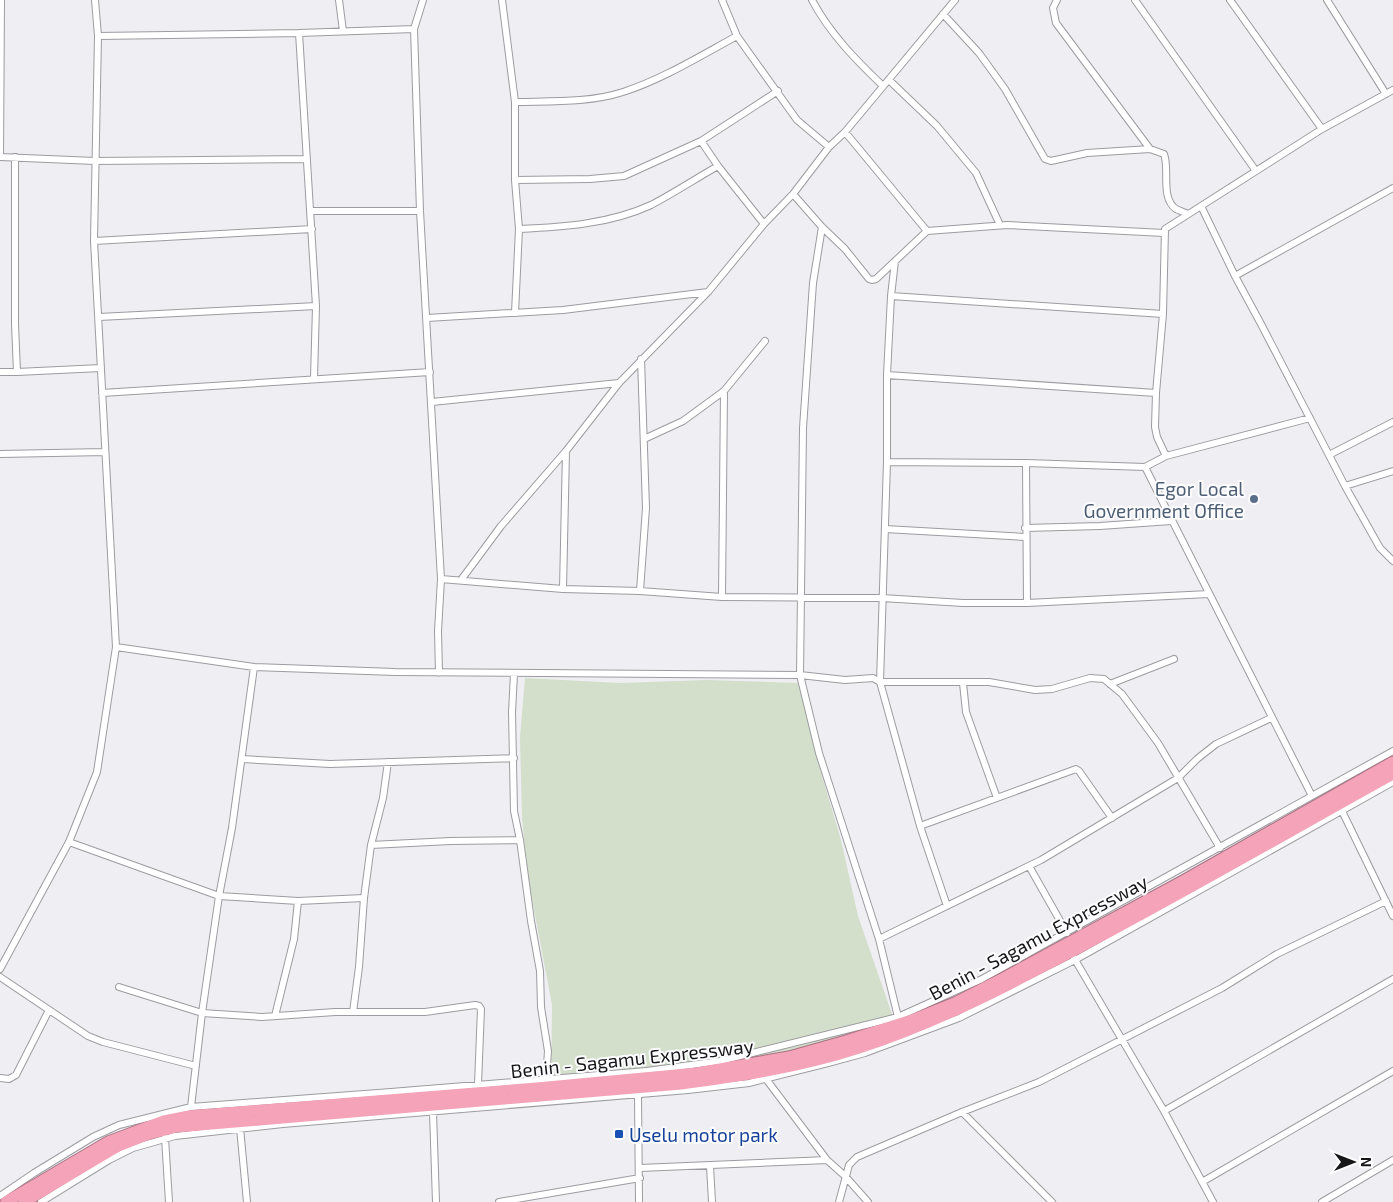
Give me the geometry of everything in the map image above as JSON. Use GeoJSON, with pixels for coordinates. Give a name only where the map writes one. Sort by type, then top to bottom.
{"type":"FeatureCollection","features":[{"type":"Feature","properties":{"kind":"highway","name":"Benin - Sagamu Expressway"},"geometry":{"type":"LineString","coordinates":[[6,1202],[108,1142],[164,1121],[189,1116],[697,1073],[789,1057],[846,1041],[912,1020],[1002,984],[1393,762]]}},
{"type":"Feature","properties":{"kind":"highway"},"geometry":{"type":"LineString","coordinates":[[24,1202],[118,1146],[149,1134],[176,1127],[627,1089],[737,1076],[803,1063],[857,1049],[944,1016],[1002,984],[1073,956],[1393,774]]}},
{"type":"Feature","properties":{"kind":"street"},"geometry":{"type":"LineString","coordinates":[[1,0],[0,157],[95,161],[307,160]]}},
{"type":"Feature","properties":{"kind":"street"},"geometry":{"type":"LineString","coordinates":[[0,969],[69,842],[97,772],[116,647],[94,241],[98,36],[95,0]]}},
{"type":"Feature","properties":{"kind":"street"},"geometry":{"type":"LineString","coordinates":[[339,0],[343,31]]}},
{"type":"Feature","properties":{"kind":"street"},"geometry":{"type":"LineString","coordinates":[[423,0],[414,30],[420,211],[441,578],[438,631],[439,673]]}},
{"type":"Feature","properties":{"kind":"street"},"geometry":{"type":"LineString","coordinates":[[502,0],[515,102],[515,180],[519,229],[516,313]]}},
{"type":"Feature","properties":{"kind":"street"},"geometry":{"type":"LineString","coordinates":[[722,0],[737,36],[797,120],[829,147]]}},
{"type":"Feature","properties":{"kind":"street"},"geometry":{"type":"LineString","coordinates":[[812,0],[819,14],[845,49],[883,86]]}},
{"type":"Feature","properties":{"kind":"street"},"geometry":{"type":"LineString","coordinates":[[461,580],[501,526],[566,451],[619,383],[708,292],[764,224],[793,194],[829,147],[845,132],[955,0]]}},
{"type":"Feature","properties":{"kind":"street"},"geometry":{"type":"LineString","coordinates":[[1057,0],[1053,8],[1056,23],[1150,148],[1165,155],[1167,190],[1170,200],[1175,208],[1188,214]]}},
{"type":"Feature","properties":{"kind":"street"},"geometry":{"type":"LineString","coordinates":[[1135,0],[1256,170]]}},
{"type":"Feature","properties":{"kind":"street"},"geometry":{"type":"LineString","coordinates":[[1230,0],[1322,129]]}},
{"type":"Feature","properties":{"kind":"street"},"geometry":{"type":"LineString","coordinates":[[1327,0],[1386,94]]}},
{"type":"Feature","properties":{"kind":"street"},"geometry":{"type":"LineString","coordinates":[[943,14],[979,53],[1005,89],[1045,159],[1051,161],[1087,153],[1150,148]]}},
{"type":"Feature","properties":{"kind":"street"},"geometry":{"type":"LineString","coordinates":[[98,36],[414,30]]}},
{"type":"Feature","properties":{"kind":"street"},"geometry":{"type":"LineString","coordinates":[[298,33],[316,306],[314,378]]}},
{"type":"Feature","properties":{"kind":"street"},"geometry":{"type":"LineString","coordinates":[[515,102],[587,100],[622,93],[668,74],[737,36]]}},
{"type":"Feature","properties":{"kind":"street"},"geometry":{"type":"LineString","coordinates":[[889,80],[937,126],[976,173],[1000,225]]}},
{"type":"Feature","properties":{"kind":"street"},"geometry":{"type":"LineString","coordinates":[[1166,456],[1157,437],[1155,427],[1163,314],[1165,228],[1322,129],[1393,90]]}},
{"type":"Feature","properties":{"kind":"street"},"geometry":{"type":"LineString","coordinates":[[515,180],[590,179],[624,176],[700,141],[778,91]]}},
{"type":"Feature","properties":{"kind":"street"},"geometry":{"type":"LineString","coordinates":[[845,132],[927,231]]}},
{"type":"Feature","properties":{"kind":"street"},"geometry":{"type":"LineString","coordinates":[[700,141],[764,224]]}},
{"type":"Feature","properties":{"kind":"street"},"geometry":{"type":"LineString","coordinates":[[15,158],[15,324],[17,372]]}},
{"type":"Feature","properties":{"kind":"street"},"geometry":{"type":"LineString","coordinates":[[519,229],[566,227],[612,218],[650,205],[718,166]]}},
{"type":"Feature","properties":{"kind":"street"},"geometry":{"type":"LineString","coordinates":[[1235,276],[1393,188]]}},
{"type":"Feature","properties":{"kind":"street"},"geometry":{"type":"LineString","coordinates":[[793,194],[822,227],[845,249],[869,279],[876,279],[927,231],[1000,225],[1164,233]]}},
{"type":"Feature","properties":{"kind":"street"},"geometry":{"type":"LineString","coordinates":[[1201,206],[1235,276],[1345,486],[1380,548],[1393,561]]}},
{"type":"Feature","properties":{"kind":"street"},"geometry":{"type":"LineString","coordinates":[[311,211],[420,211]]}},
{"type":"Feature","properties":{"kind":"street"},"geometry":{"type":"LineString","coordinates":[[822,227],[813,283],[803,428],[800,676],[819,753],[879,939],[898,1017]]}},
{"type":"Feature","properties":{"kind":"street"},"geometry":{"type":"LineString","coordinates":[[94,241],[312,229]]}},
{"type":"Feature","properties":{"kind":"street"},"geometry":{"type":"LineString","coordinates":[[894,261],[887,375],[887,462],[880,682],[920,826],[947,906]]}},
{"type":"Feature","properties":{"kind":"street"},"geometry":{"type":"LineString","coordinates":[[426,318],[563,310],[708,292]]}},
{"type":"Feature","properties":{"kind":"street"},"geometry":{"type":"LineString","coordinates":[[891,296],[1163,314]]}},
{"type":"Feature","properties":{"kind":"street"},"geometry":{"type":"LineString","coordinates":[[99,317],[316,306]]}},
{"type":"Feature","properties":{"kind":"street"},"geometry":{"type":"LineString","coordinates":[[644,439],[683,421],[724,391],[765,341]]}},
{"type":"Feature","properties":{"kind":"street"},"geometry":{"type":"LineString","coordinates":[[640,591],[646,508],[641,359]]}},
{"type":"Feature","properties":{"kind":"street"},"geometry":{"type":"LineString","coordinates":[[0,372],[101,368]]}},
{"type":"Feature","properties":{"kind":"street"},"geometry":{"type":"LineString","coordinates":[[102,393],[430,372]]}},
{"type":"Feature","properties":{"kind":"street"},"geometry":{"type":"LineString","coordinates":[[887,375],[1156,393]]}},
{"type":"Feature","properties":{"kind":"street"},"geometry":{"type":"LineString","coordinates":[[432,402],[619,383]]}},
{"type":"Feature","properties":{"kind":"street"},"geometry":{"type":"LineString","coordinates":[[722,597],[724,391]]}},
{"type":"Feature","properties":{"kind":"street"},"geometry":{"type":"LineString","coordinates":[[887,462],[1026,463],[1145,467],[1166,456],[1310,418]]}},
{"type":"Feature","properties":{"kind":"street"},"geometry":{"type":"LineString","coordinates":[[1329,455],[1393,422]]}},
{"type":"Feature","properties":{"kind":"street"},"geometry":{"type":"LineString","coordinates":[[563,589],[566,451]]}},
{"type":"Feature","properties":{"kind":"street"},"geometry":{"type":"LineString","coordinates":[[0,460],[0,454],[106,452]]}},
{"type":"Feature","properties":{"kind":"street"},"geometry":{"type":"LineString","coordinates":[[1026,463],[1027,604]]}},
{"type":"Feature","properties":{"kind":"street"},"geometry":{"type":"LineString","coordinates":[[1145,467],[1312,796]]}},
{"type":"Feature","properties":{"kind":"street"},"geometry":{"type":"LineString","coordinates":[[1345,486],[1393,470]]}},
{"type":"Feature","properties":{"kind":"street"},"geometry":{"type":"LineString","coordinates":[[1025,528],[1100,526],[1171,521]]}},
{"type":"Feature","properties":{"kind":"street"},"geometry":{"type":"LineString","coordinates":[[885,528],[1026,537]]}},
{"type":"Feature","properties":{"kind":"street"},"geometry":{"type":"LineString","coordinates":[[441,578],[563,589],[640,591],[722,597],[882,598],[963,603],[1027,604],[1209,594]]}},
{"type":"Feature","properties":{"kind":"street"},"geometry":{"type":"LineString","coordinates":[[116,647],[254,667],[439,673],[800,676],[845,680],[873,678],[880,682],[988,682],[1034,690],[1052,690],[1090,678],[1104,679],[1122,694],[1158,743],[1220,848]]}},
{"type":"Feature","properties":{"kind":"street"},"geometry":{"type":"LineString","coordinates":[[1110,684],[1174,659]]}},
{"type":"Feature","properties":{"kind":"street"},"geometry":{"type":"LineString","coordinates":[[191,1107],[202,1013],[219,896],[232,828],[254,667]]}},
{"type":"Feature","properties":{"kind":"street"},"geometry":{"type":"LineString","coordinates":[[514,674],[512,712],[514,811],[540,971],[540,1008],[548,1051],[546,1079]]}},
{"type":"Feature","properties":{"kind":"street"},"geometry":{"type":"LineString","coordinates":[[963,683],[966,712],[997,798]]}},
{"type":"Feature","properties":{"kind":"street"},"geometry":{"type":"LineString","coordinates":[[879,939],[1029,866],[1178,778],[1216,744],[1271,718]]}},
{"type":"Feature","properties":{"kind":"street"},"geometry":{"type":"LineString","coordinates":[[0,1196],[93,1137],[118,1125],[191,1107],[647,1071],[720,1061],[898,1017],[982,979],[1393,751]]}},
{"type":"Feature","properties":{"kind":"street"},"geometry":{"type":"LineString","coordinates":[[242,759],[330,764],[514,758]]}},
{"type":"Feature","properties":{"kind":"street"},"geometry":{"type":"LineString","coordinates":[[353,1012],[371,845],[383,798],[388,762]]}},
{"type":"Feature","properties":{"kind":"street"},"geometry":{"type":"LineString","coordinates":[[920,826],[1076,769],[1080,771],[1112,818]]}},
{"type":"Feature","properties":{"kind":"street"},"geometry":{"type":"LineString","coordinates":[[41,1202],[109,1160],[133,1148],[165,1138],[192,1133],[638,1095],[749,1083],[865,1053],[919,1034],[983,1006],[1393,782]]}},
{"type":"Feature","properties":{"kind":"street"},"geometry":{"type":"LineString","coordinates":[[1342,811],[1393,916]]}},
{"type":"Feature","properties":{"kind":"street"},"geometry":{"type":"LineString","coordinates":[[371,845],[520,840]]}},
{"type":"Feature","properties":{"kind":"street"},"geometry":{"type":"LineString","coordinates":[[69,842],[219,896],[298,901],[364,898]]}},
{"type":"Feature","properties":{"kind":"street"},"geometry":{"type":"LineString","coordinates":[[1029,866],[1067,933]]}},
{"type":"Feature","properties":{"kind":"street"},"geometry":{"type":"LineString","coordinates":[[276,1016],[294,939],[298,901]]}},
{"type":"Feature","properties":{"kind":"street"},"geometry":{"type":"LineString","coordinates":[[839,1202],[849,1165],[857,1157],[962,1112],[1039,1082],[1222,988],[1277,954],[1386,901]]}},
{"type":"Feature","properties":{"kind":"street"},"geometry":{"type":"LineString","coordinates":[[1073,956],[1164,1111],[1213,1202]]}},
{"type":"Feature","properties":{"kind":"street"},"geometry":{"type":"LineString","coordinates":[[0,977],[88,1036],[103,1042],[196,1066]]}},
{"type":"Feature","properties":{"kind":"street"},"geometry":{"type":"LineString","coordinates":[[1164,1111],[1393,978]]}},
{"type":"Feature","properties":{"kind":"street"},"geometry":{"type":"LineString","coordinates":[[119,987],[202,1013],[262,1017],[336,1012],[425,1012],[479,1006],[481,1008],[478,1084]]}},
{"type":"Feature","properties":{"kind":"street"},"geometry":{"type":"LineString","coordinates":[[0,1078],[9,1079],[16,1075],[48,1010]]}},
{"type":"Feature","properties":{"kind":"street"},"geometry":{"type":"LineString","coordinates":[[1202,1182],[1393,1072]]}},
{"type":"Feature","properties":{"kind":"street"},"geometry":{"type":"LineString","coordinates":[[766,1079],[827,1160],[845,1176],[868,1202]]}},
{"type":"Feature","properties":{"kind":"street"},"geometry":{"type":"LineString","coordinates":[[638,1095],[639,1202]]}},
{"type":"Feature","properties":{"kind":"street"},"geometry":{"type":"LineString","coordinates":[[433,1112],[436,1202]]}},
{"type":"Feature","properties":{"kind":"street"},"geometry":{"type":"LineString","coordinates":[[962,1112],[1052,1202]]}},
{"type":"Feature","properties":{"kind":"street"},"geometry":{"type":"LineString","coordinates":[[240,1128],[247,1202]]}},
{"type":"Feature","properties":{"kind":"street"},"geometry":{"type":"LineString","coordinates":[[165,1138],[170,1202]]}},
{"type":"Feature","properties":{"kind":"street"},"geometry":{"type":"LineString","coordinates":[[640,1168],[827,1160]]}},
{"type":"Feature","properties":{"kind":"street"},"geometry":{"type":"LineString","coordinates":[[1322,1202],[1393,1160]]}},
{"type":"Feature","properties":{"kind":"street"},"geometry":{"type":"LineString","coordinates":[[710,1166],[712,1202]]}},
{"type":"Feature","properties":{"kind":"street"},"geometry":{"type":"LineString","coordinates":[[499,1202],[640,1178]]}},
{"type":"Feature","properties":{"kind":"green space"},"geometry":{"type":"Polygon","coordinates":[[[525,678],[620,683],[706,680],[799,683],[819,766],[841,840],[858,916],[894,1020],[851,1035],[792,1050],[661,1075],[551,1082],[552,1005],[528,878],[522,818],[520,737],[525,678]]]}},
{"type":"Feature","properties":{"kind":"place","name":"Egor Local Government Office"},"geometry":{"type":"Point","coordinates":[1254,499]}},
{"type":"Feature","properties":{"kind":"place","name":"Uselu motor park"},"geometry":{"type":"Point","coordinates":[619,1134]}}]}
